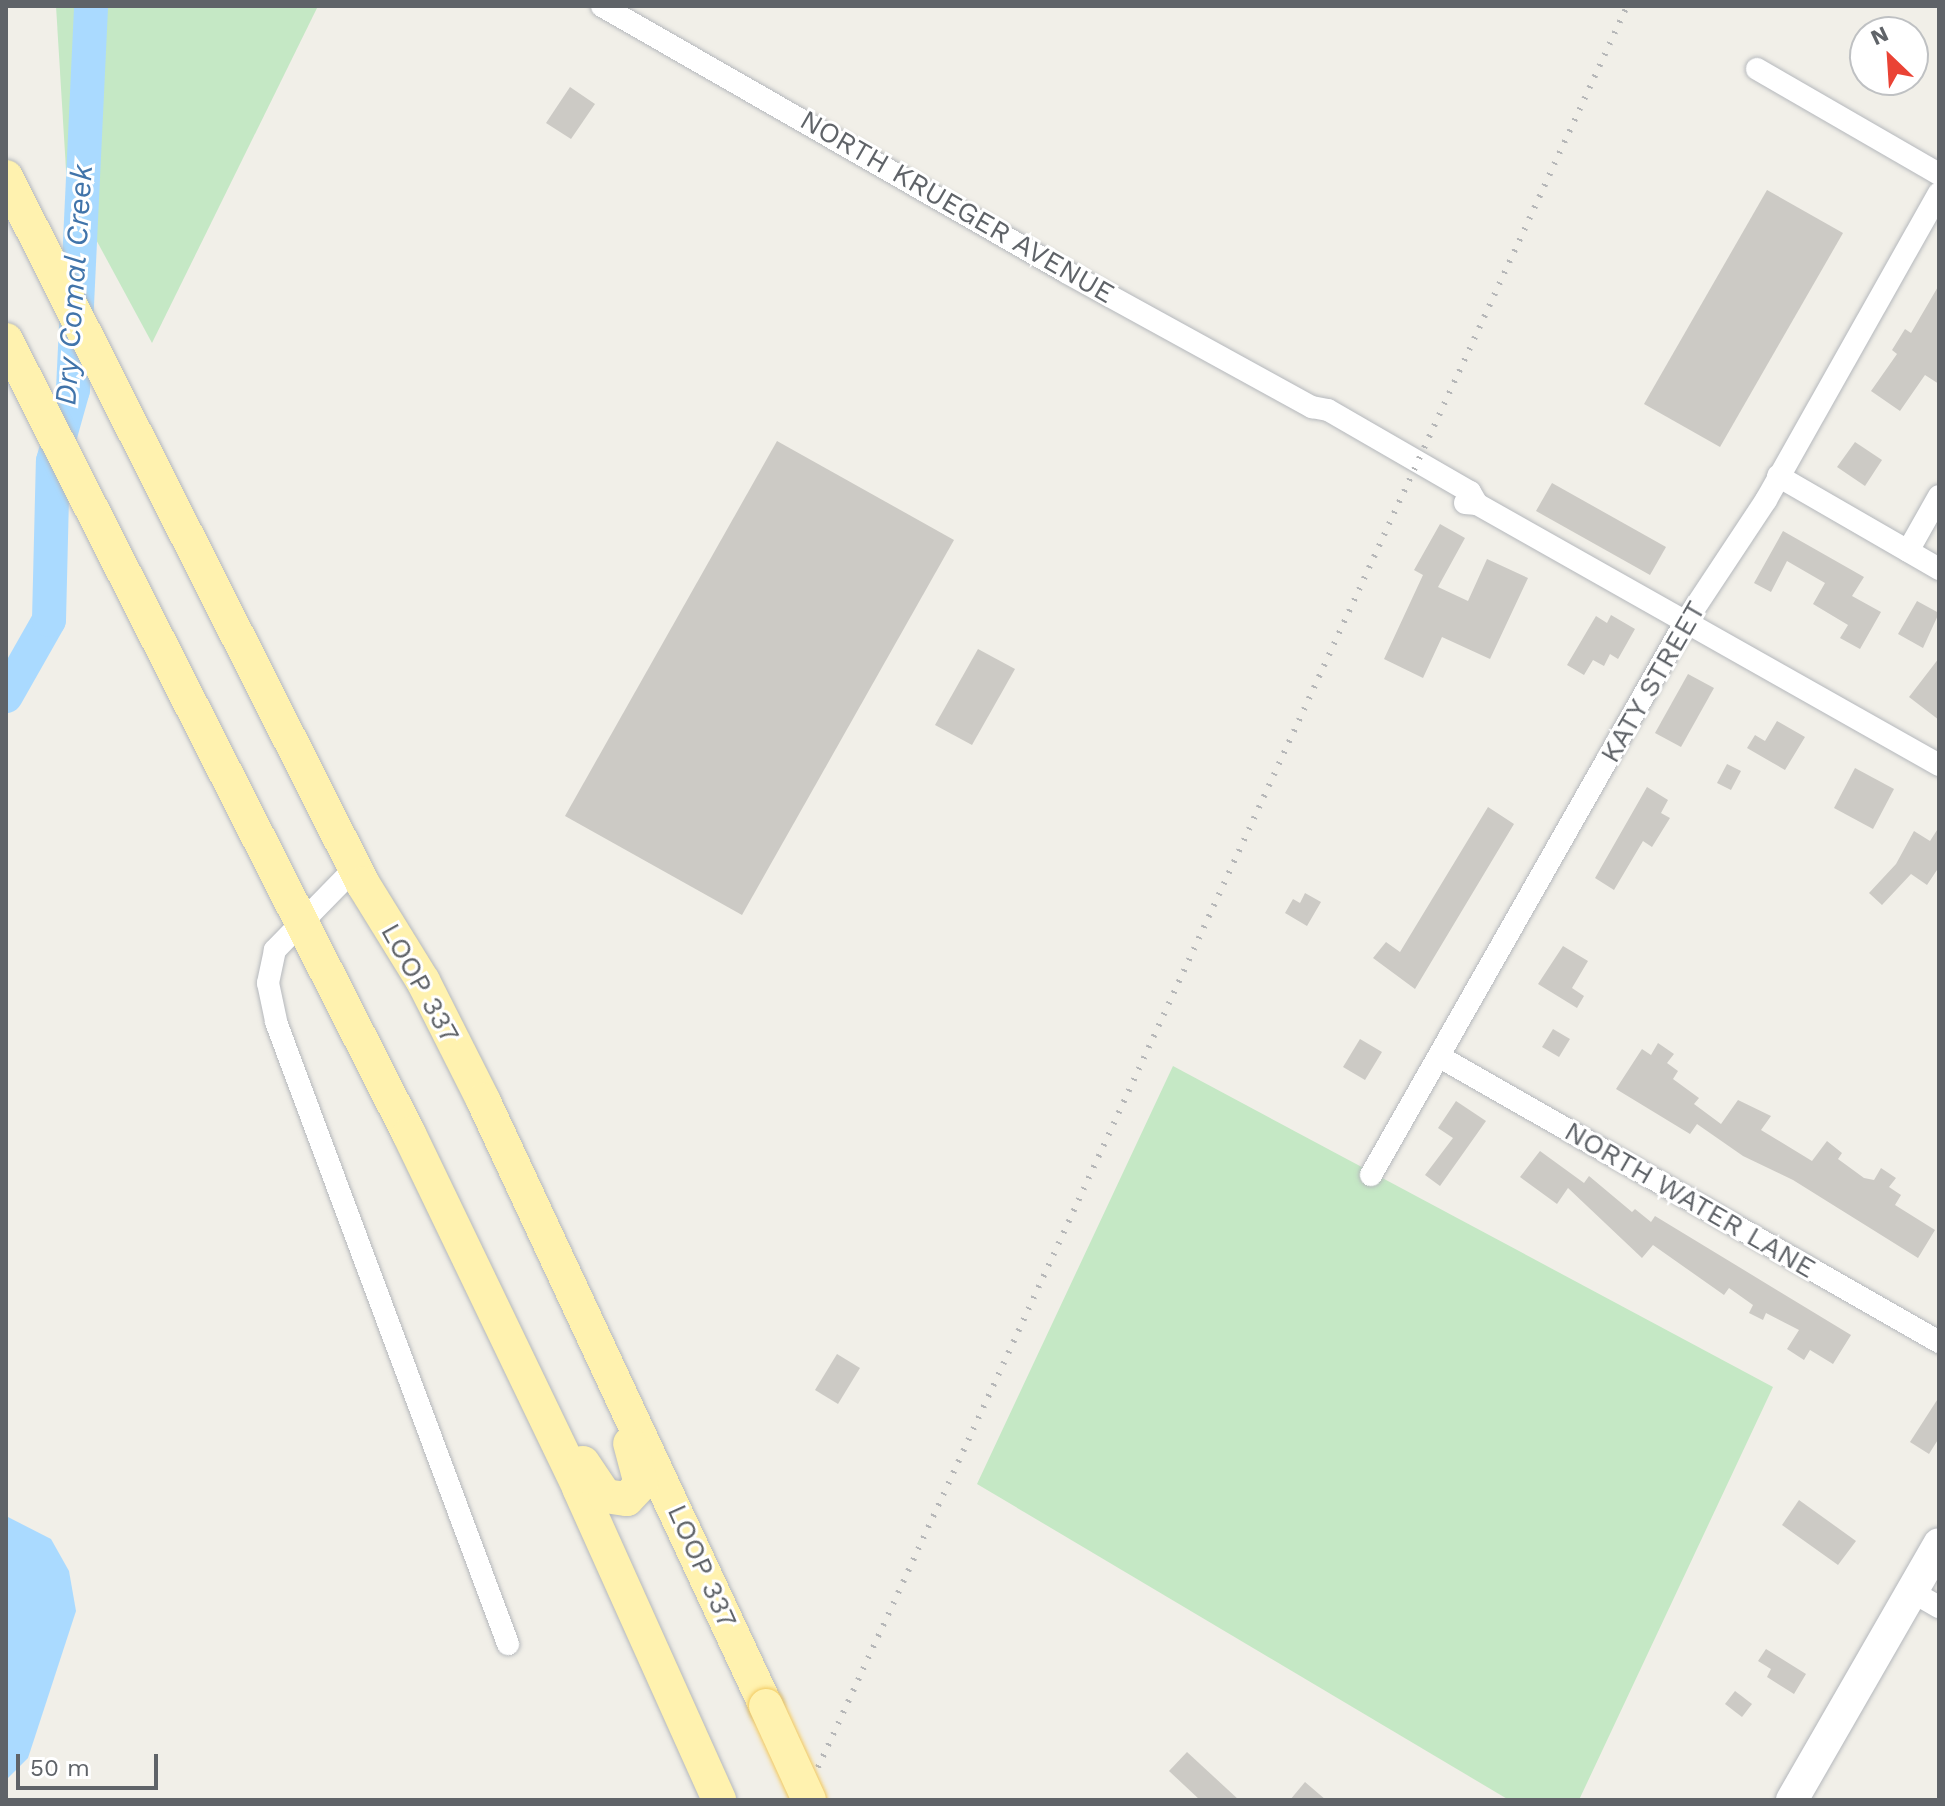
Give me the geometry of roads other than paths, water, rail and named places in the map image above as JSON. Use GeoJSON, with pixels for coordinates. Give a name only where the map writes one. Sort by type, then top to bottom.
{"type":"FeatureCollection","features":[{"type":"Feature","properties":{"kind":"main road","name":"LOOP 337"},"geometry":{"type":"LineString","coordinates":[[6,177],[355,868],[423,981],[483,1100],[809,1800]]}},
{"type":"Feature","properties":{"kind":"main road"},"geometry":{"type":"LineString","coordinates":[[6,340],[303,919],[409,1134],[579,1488],[713,1787]]}},
{"type":"Feature","properties":{"kind":"main road"},"geometry":{"type":"LineString","coordinates":[[409,1134],[468,1221],[595,1487],[615,1500],[627,1499],[641,1484],[638,1461],[515,1195],[483,1100]]}},
{"type":"Feature","properties":{"kind":"street","name":"NORTH KRUEGER AVENUE"},"geometry":{"type":"LineString","coordinates":[[602,6],[1312,407],[1324,421],[1462,503],[1477,504],[1939,765]]}},
{"type":"Feature","properties":{"kind":"street"},"geometry":{"type":"LineString","coordinates":[[1757,69],[1939,174]]}},
{"type":"Feature","properties":{"kind":"street","name":"KATY STREET"},"geometry":{"type":"LineString","coordinates":[[1371,1175],[1686,621],[1778,476],[1939,193]]}},
{"type":"Feature","properties":{"kind":"street"},"geometry":{"type":"LineString","coordinates":[[1778,476],[1939,569]]}},
{"type":"Feature","properties":{"kind":"street"},"geometry":{"type":"LineString","coordinates":[[1908,551],[1939,496]]}},
{"type":"Feature","properties":{"kind":"street"},"geometry":{"type":"LineString","coordinates":[[355,868],[275,950],[268,983],[276,1022],[508,1644]]}},
{"type":"Feature","properties":{"kind":"street","name":"NORTH WATER LANE"},"geometry":{"type":"LineString","coordinates":[[1440,1057],[1939,1342]]}},
{"type":"Feature","properties":{"kind":"street"},"geometry":{"type":"LineString","coordinates":[[1792,1800],[1939,1544]]}},
{"type":"Feature","properties":{"kind":"street"},"geometry":{"type":"LineString","coordinates":[[1911,1591],[1939,1607]]}},
{"type":"Feature","properties":{"kind":"water"},"geometry":{"type":"Polygon","coordinates":[[[6,1516],[51,1539],[69,1571],[76,1611],[28,1758],[6,1780],[6,1516]]]}},
{"type":"Feature","properties":{"kind":"waterway","name":"Dry Comal Creek"},"geometry":{"type":"LineString","coordinates":[[6,696],[49,620],[53,461],[73,390],[91,6]]}},
{"type":"Feature","properties":{"kind":"railway"},"geometry":{"type":"LineString","coordinates":[[803,1800],[1627,6]]}}]}
